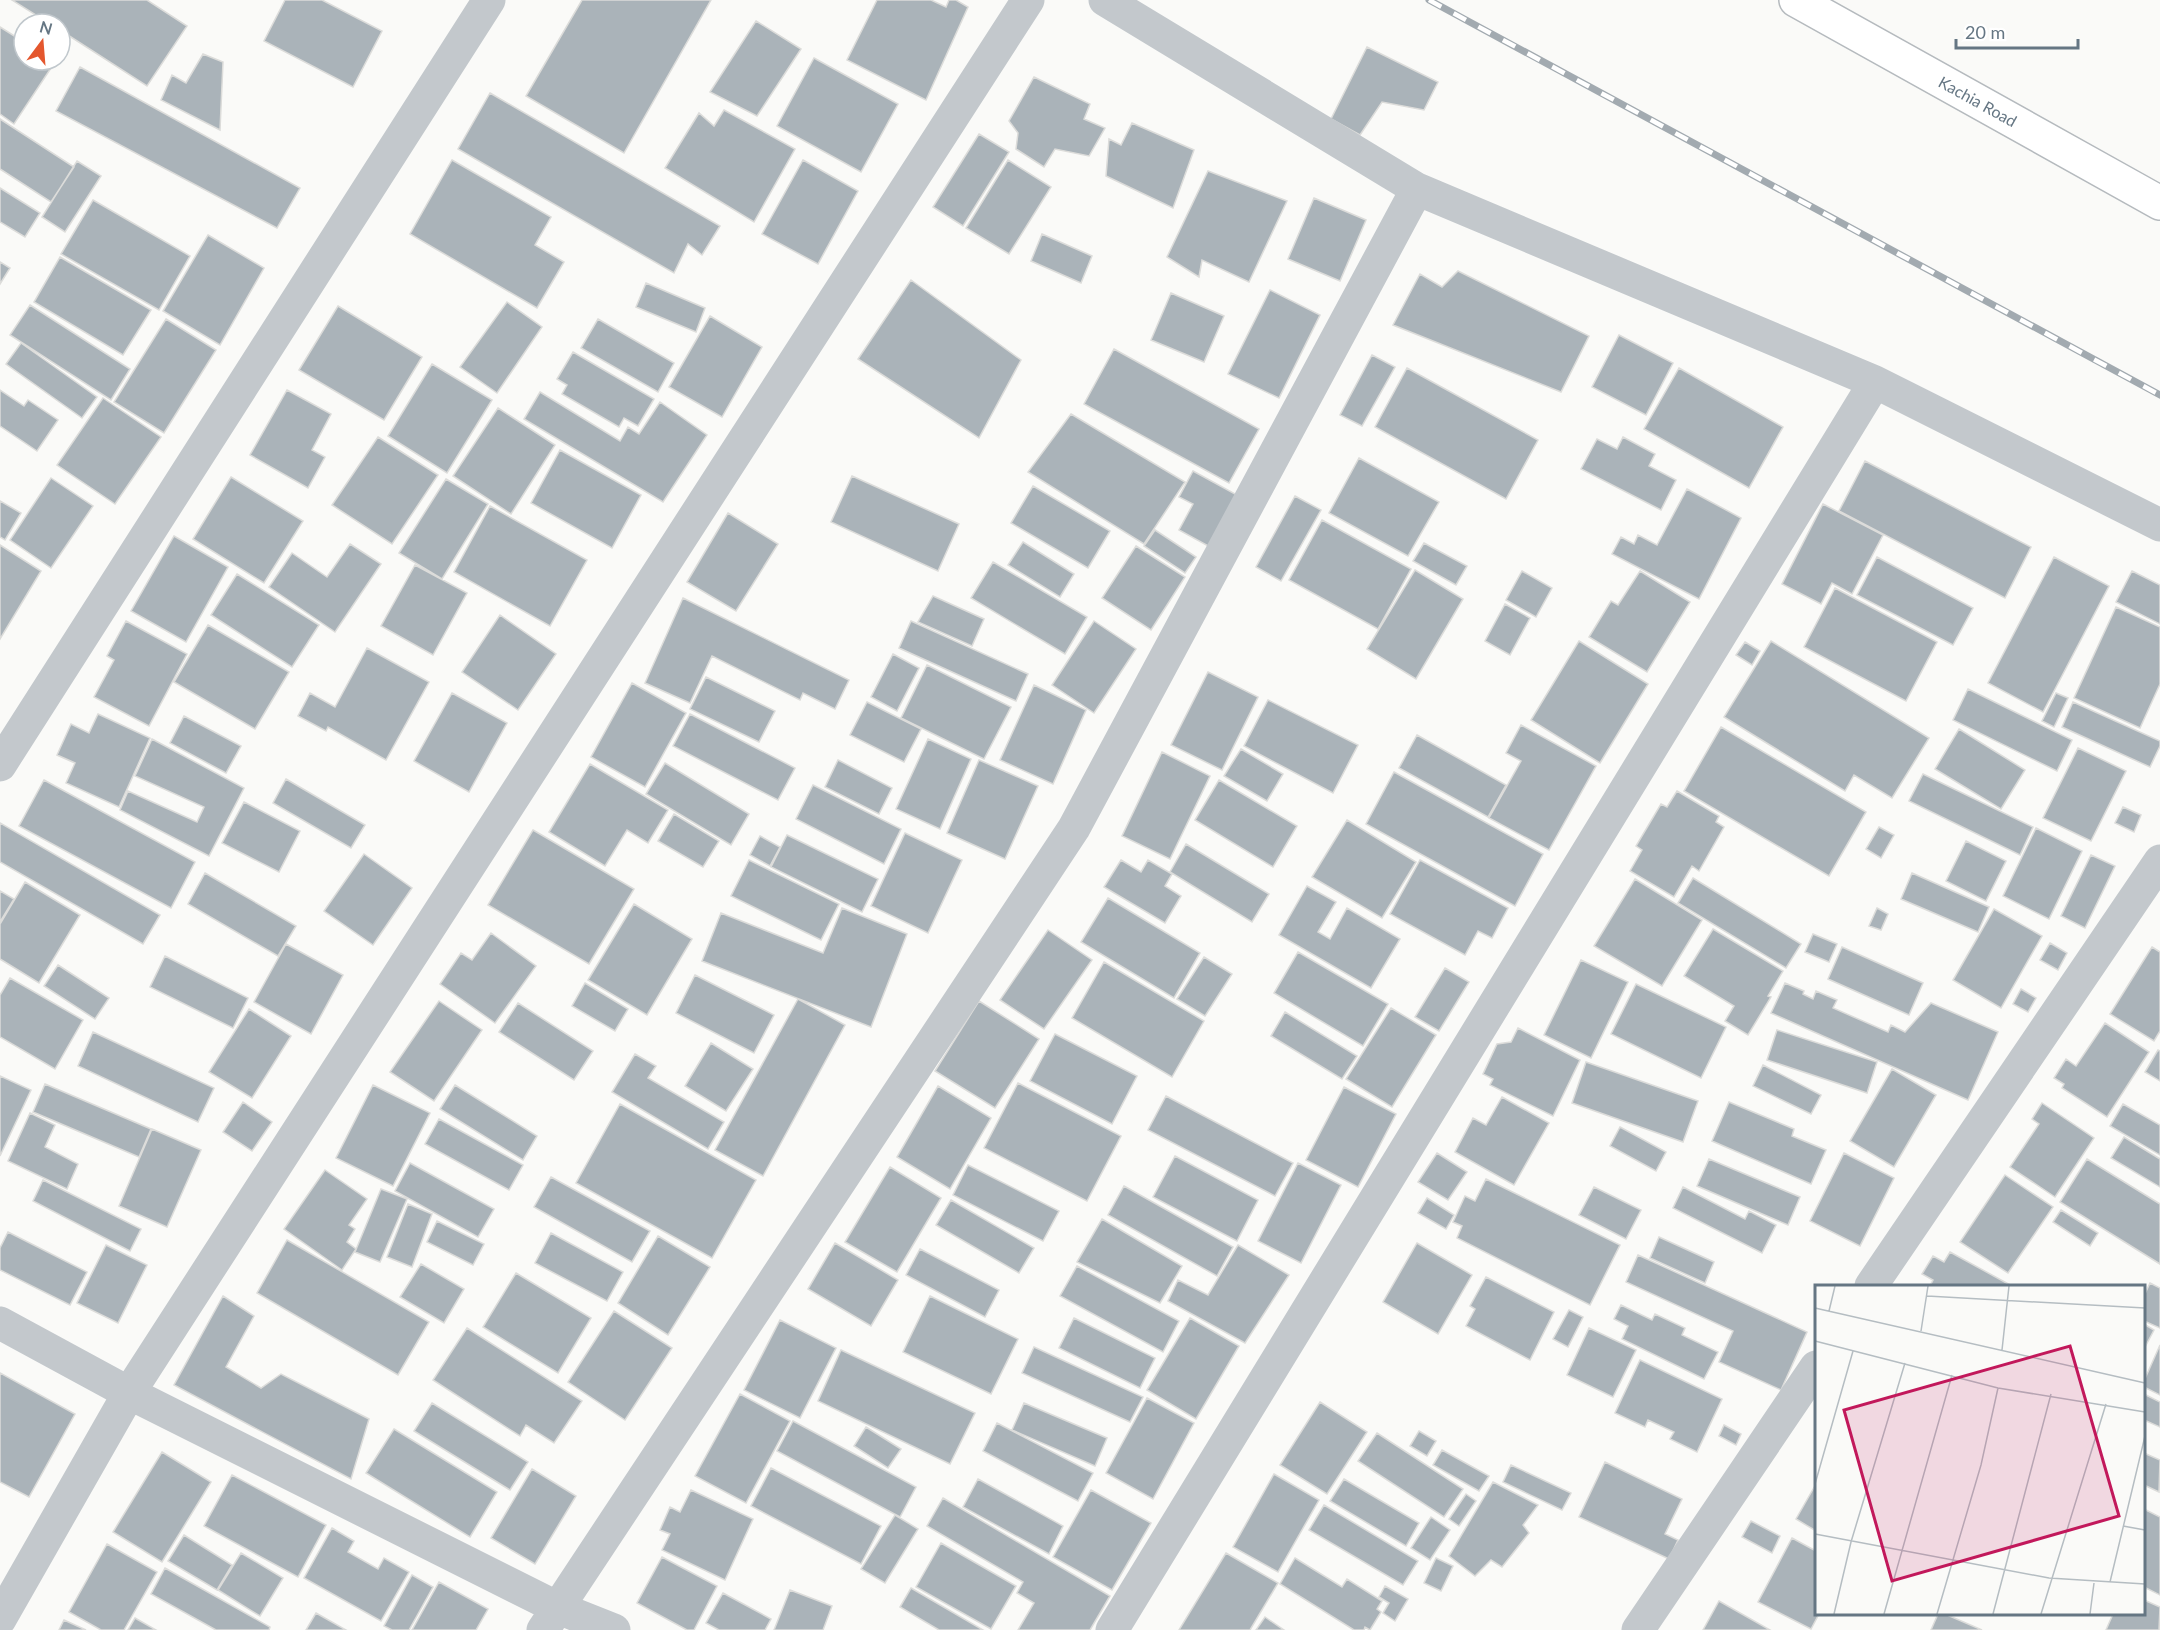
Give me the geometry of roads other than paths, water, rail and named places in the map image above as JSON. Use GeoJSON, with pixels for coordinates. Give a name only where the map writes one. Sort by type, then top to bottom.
{"type":"FeatureCollection","features":[{"type":"Feature","properties":{"kind":"main road","name":"Kachia Road"},"geometry":{"type":"LineString","coordinates":[[1796,0],[2160,203]]}},
{"type":"Feature","properties":{"kind":"street"},"geometry":{"type":"LineString","coordinates":[[0,765],[489,0]]}},
{"type":"Feature","properties":{"kind":"street"},"geometry":{"type":"LineString","coordinates":[[0,1619],[129,1393],[1028,0]]}},
{"type":"Feature","properties":{"kind":"street"},"geometry":{"type":"LineString","coordinates":[[1105,0],[1416,189],[1875,382],[2160,525]]}},
{"type":"Feature","properties":{"kind":"street"},"geometry":{"type":"LineString","coordinates":[[550,1618],[1074,828],[1416,189]]}},
{"type":"Feature","properties":{"kind":"street"},"geometry":{"type":"LineString","coordinates":[[1112,1630],[1875,382]]}},
{"type":"Feature","properties":{"kind":"street"},"geometry":{"type":"LineString","coordinates":[[1872,1285],[2160,861]]}},
{"type":"Feature","properties":{"kind":"street"},"geometry":{"type":"LineString","coordinates":[[0,1323],[550,1618],[615,1630]]}},
{"type":"Feature","properties":{"kind":"street"},"geometry":{"type":"LineString","coordinates":[[1638,1630],[1815,1368]]}},
{"type":"Feature","properties":{"kind":"railway"},"geometry":{"type":"LineString","coordinates":[[1429,0],[2160,395]]}}]}
